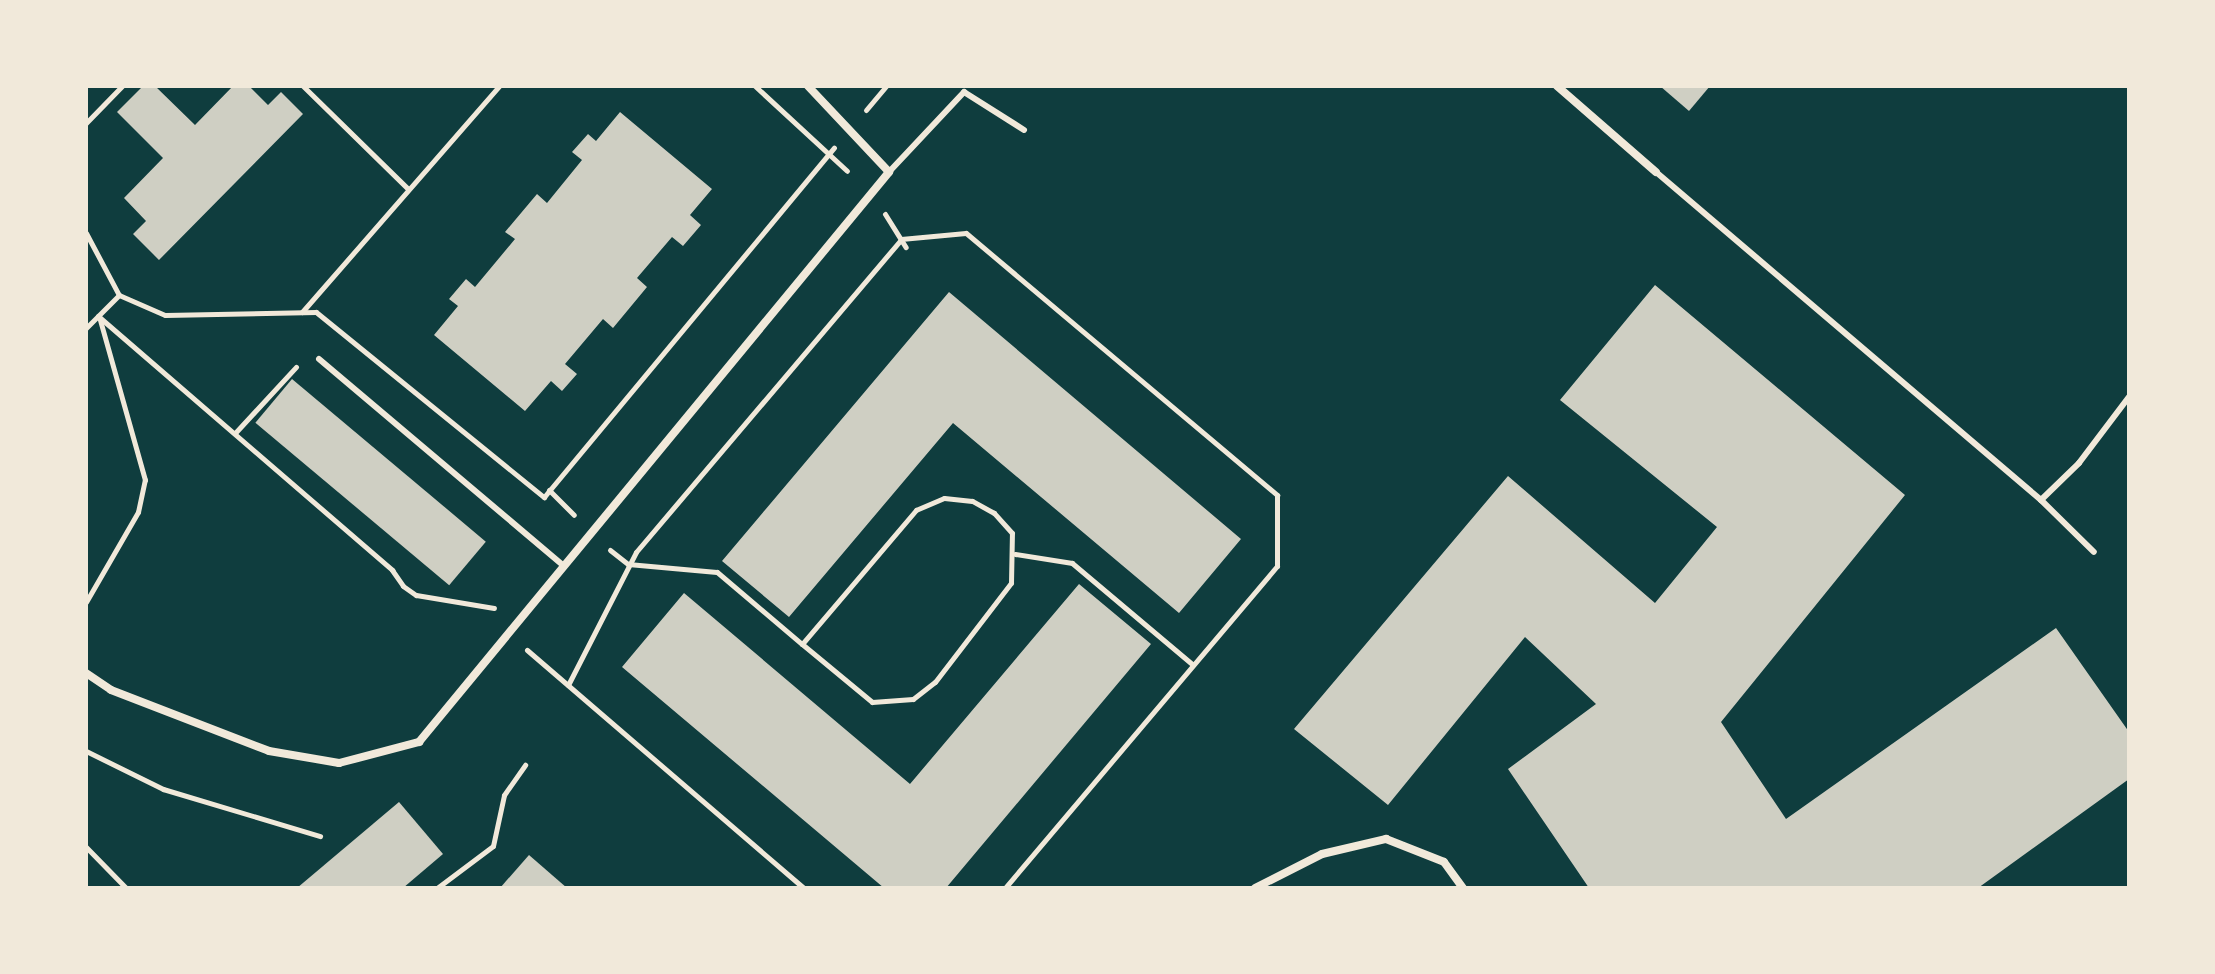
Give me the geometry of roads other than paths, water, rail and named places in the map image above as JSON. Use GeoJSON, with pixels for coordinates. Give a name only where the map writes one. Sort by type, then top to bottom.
{"type":"FeatureCollection","features":[{"type":"Feature","properties":{"kind":"street"},"geometry":{"type":"LineString","coordinates":[[86,673],[111,690],[269,751],[339,763],[419,742],[889,172],[808,86]]}},
{"type":"Feature","properties":{"kind":"street"},"geometry":{"type":"LineString","coordinates":[[1557,86],[1656,172]]}},
{"type":"Feature","properties":{"kind":"street"},"geometry":{"type":"LineString","coordinates":[[1255,888],[1322,854],[1386,839],[1444,862],[1463,888]]}},
{"type":"Feature","properties":{"kind":"lane"},"geometry":{"type":"LineString","coordinates":[[889,172],[963,89],[1024,130]]}},
{"type":"Feature","properties":{"kind":"lane"},"geometry":{"type":"LineString","coordinates":[[1656,172],[2041,500],[2094,552]]}},
{"type":"Feature","properties":{"kind":"lane"},"geometry":{"type":"LineString","coordinates":[[319,359],[564,566]]}},
{"type":"Feature","properties":{"kind":"lane"},"geometry":{"type":"LineString","coordinates":[[2041,500],[2079,463],[2129,397]]}}]}
